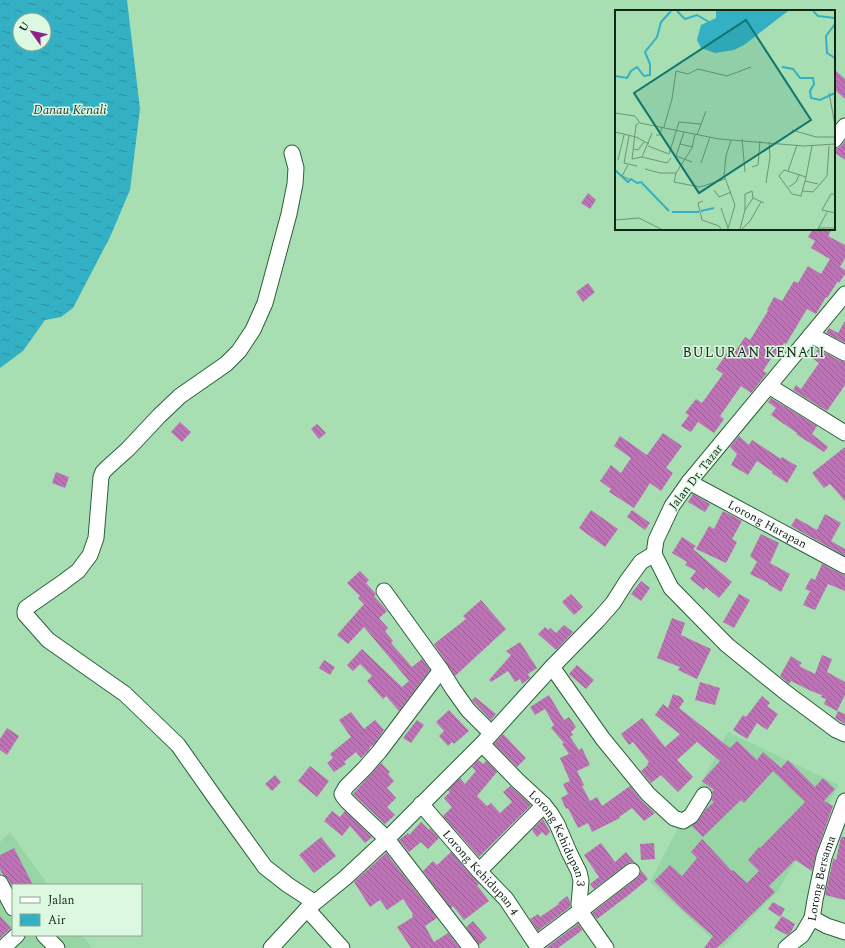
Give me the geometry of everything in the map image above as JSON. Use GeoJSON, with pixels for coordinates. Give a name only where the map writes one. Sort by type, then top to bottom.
{"type":"FeatureCollection","features":[{"type":"Feature","properties":{"kind":"street"},"geometry":{"type":"LineString","coordinates":[[835,139],[845,126]]}},
{"type":"Feature","properties":{"kind":"street"},"geometry":{"type":"LineString","coordinates":[[292,153],[296,168],[295,184],[289,214],[266,303],[253,330],[235,356],[180,396],[103,472],[101,477],[96,538],[90,555],[78,571],[26,608],[24,611],[27,618],[48,640],[125,694],[178,745],[265,867],[311,905],[342,948]]}},
{"type":"Feature","properties":{"kind":"street","name":"Jalan Dr. Tazar"},"geometry":{"type":"LineString","coordinates":[[654,554],[656,540],[663,522],[689,482],[845,294]]}},
{"type":"Feature","properties":{"kind":"street"},"geometry":{"type":"LineString","coordinates":[[811,336],[845,353]]}},
{"type":"Feature","properties":{"kind":"street"},"geometry":{"type":"LineString","coordinates":[[769,386],[845,433]]}},
{"type":"Feature","properties":{"kind":"street","name":"Lorong Harapan"},"geometry":{"type":"LineString","coordinates":[[689,482],[845,566]]}},
{"type":"Feature","properties":{"kind":"street"},"geometry":{"type":"LineString","coordinates":[[271,948],[311,905],[344,878],[387,839],[486,738],[598,620],[613,602],[641,562],[654,554],[671,588],[727,645],[785,692],[836,730],[845,734]]}},
{"type":"Feature","properties":{"kind":"street","name":"Lorong Kehidupan 3"},"geometry":{"type":"LineString","coordinates":[[384,591],[517,780],[544,805],[551,814],[579,872],[581,881],[579,904],[580,911]]}},
{"type":"Feature","properties":{"kind":"street"},"geometry":{"type":"LineString","coordinates":[[552,667],[603,739],[648,794],[674,818],[683,821],[690,816],[704,795]]}},
{"type":"Feature","properties":{"kind":"street"},"geometry":{"type":"LineString","coordinates":[[441,670],[379,752],[346,787],[343,791],[343,796],[387,839],[471,948]]}},
{"type":"Feature","properties":{"kind":"street","name":"Lorong Bersama"},"geometry":{"type":"LineString","coordinates":[[786,948],[802,936],[812,918],[824,857],[845,801]]}},
{"type":"Feature","properties":{"kind":"street","name":"Lorong Kehidupan 4"},"geometry":{"type":"LineString","coordinates":[[421,804],[479,871],[506,899],[536,944],[580,911]]}},
{"type":"Feature","properties":{"kind":"street"},"geometry":{"type":"LineString","coordinates":[[479,871],[544,805]]}},
{"type":"Feature","properties":{"kind":"street"},"geometry":{"type":"LineString","coordinates":[[606,948],[580,911],[632,871]]}},
{"type":"Feature","properties":{"kind":"street"},"geometry":{"type":"LineString","coordinates":[[0,883],[12,906]]}},
{"type":"Feature","properties":{"kind":"street"},"geometry":{"type":"LineString","coordinates":[[812,918],[827,926],[845,932]]}},
{"type":"Feature","properties":{"kind":"street"},"geometry":{"type":"LineString","coordinates":[[3,948],[16,936]]}},
{"type":"Feature","properties":{"kind":"street"},"geometry":{"type":"LineString","coordinates":[[45,936],[56,948]]}},
{"type":"Feature","properties":{"kind":"shaded area"},"geometry":{"type":"Polygon","coordinates":[[[728,732],[839,785],[778,891],[722,948],[650,882],[728,732]]]}},
{"type":"Feature","properties":{"kind":"shaded area"},"geometry":{"type":"Polygon","coordinates":[[[10,832],[47,884],[12,884],[12,936],[84,936],[92,948],[0,948],[0,842],[10,832]]]}},
{"type":"Feature","properties":{"kind":"water","name":"Danau Kenali"},"geometry":{"type":"Polygon","coordinates":[[[0,0],[127,0],[140,109],[130,190],[110,237],[73,308],[61,317],[45,320],[23,351],[0,368],[0,0]]]}},
{"type":"Feature","properties":{"kind":"building"},"geometry":{"type":"Polygon","coordinates":[[[835,70],[845,79],[845,99],[835,90],[835,70]]]}},
{"type":"Feature","properties":{"kind":"building"},"geometry":{"type":"Polygon","coordinates":[[[845,141],[845,160],[835,153],[835,149],[841,146],[845,141]]]}},
{"type":"Feature","properties":{"kind":"building"},"geometry":{"type":"Polygon","coordinates":[[[588,193],[596,200],[590,209],[581,203],[588,193]]]}},
{"type":"Feature","properties":{"kind":"building"},"geometry":{"type":"Polygon","coordinates":[[[812,230],[831,230],[828,236],[845,245],[845,258],[840,267],[845,270],[845,274],[839,283],[838,281],[816,314],[807,309],[786,344],[784,343],[776,356],[774,354],[763,371],[767,373],[751,393],[741,386],[720,416],[724,419],[714,433],[698,422],[691,432],[681,426],[689,415],[685,413],[696,399],[702,403],[723,374],[716,369],[730,349],[735,352],[745,337],[750,340],[768,311],[767,310],[774,297],[782,301],[794,281],[798,283],[808,266],[821,274],[830,259],[811,248],[815,241],[808,237],[812,230]]]}},
{"type":"Feature","properties":{"kind":"building"},"geometry":{"type":"Polygon","coordinates":[[[588,283],[595,292],[583,302],[576,292],[588,283]]]}},
{"type":"Feature","properties":{"kind":"building"},"geometry":{"type":"Polygon","coordinates":[[[845,321],[845,343],[826,333],[829,328],[838,333],[845,321]]]}},
{"type":"Feature","properties":{"kind":"building"},"geometry":{"type":"Polygon","coordinates":[[[818,349],[845,362],[845,385],[827,411],[793,390],[796,385],[801,389],[819,363],[812,358],[818,349]]]}},
{"type":"Feature","properties":{"kind":"building"},"geometry":{"type":"Polygon","coordinates":[[[771,398],[817,426],[812,434],[828,447],[824,452],[796,434],[797,433],[771,415],[776,408],[768,402],[771,398]]]}},
{"type":"Feature","properties":{"kind":"building"},"geometry":{"type":"Polygon","coordinates":[[[180,422],[191,432],[182,442],[171,432],[180,422]]]}},
{"type":"Feature","properties":{"kind":"building"},"geometry":{"type":"Polygon","coordinates":[[[317,424],[326,433],[319,439],[311,429],[317,424]]]}},
{"type":"Feature","properties":{"kind":"building"},"geometry":{"type":"Polygon","coordinates":[[[663,433],[682,446],[666,468],[673,473],[661,491],[650,483],[634,508],[609,492],[611,489],[600,481],[611,465],[621,473],[631,458],[614,446],[620,436],[647,455],[663,433]]]}},
{"type":"Feature","properties":{"kind":"building"},"geometry":{"type":"Polygon","coordinates":[[[739,436],[749,445],[752,440],[781,459],[782,457],[797,466],[787,483],[757,461],[748,475],[731,465],[737,454],[730,447],[739,436]]]}},
{"type":"Feature","properties":{"kind":"building"},"geometry":{"type":"Polygon","coordinates":[[[845,447],[845,501],[830,484],[824,488],[812,473],[845,447]]]}},
{"type":"Feature","properties":{"kind":"building"},"geometry":{"type":"Polygon","coordinates":[[[56,472],[69,477],[65,488],[52,483],[56,472]]]}},
{"type":"Feature","properties":{"kind":"building"},"geometry":{"type":"Polygon","coordinates":[[[693,494],[710,504],[705,512],[688,502],[693,494]]]}},
{"type":"Feature","properties":{"kind":"building"},"geometry":{"type":"Polygon","coordinates":[[[591,510],[618,529],[605,547],[579,528],[591,510]]]}},
{"type":"Feature","properties":{"kind":"building"},"geometry":{"type":"Polygon","coordinates":[[[632,510],[650,523],[645,530],[627,517],[632,510]]]}},
{"type":"Feature","properties":{"kind":"building"},"geometry":{"type":"Polygon","coordinates":[[[723,511],[742,521],[732,539],[737,542],[726,563],[696,549],[709,526],[714,529],[723,511]]]}},
{"type":"Feature","properties":{"kind":"building"},"geometry":{"type":"Polygon","coordinates":[[[825,514],[841,523],[831,541],[845,549],[845,556],[791,526],[796,518],[817,530],[825,514]]]}},
{"type":"Feature","properties":{"kind":"building"},"geometry":{"type":"Polygon","coordinates":[[[761,534],[779,543],[770,563],[790,574],[781,592],[768,583],[750,574],[757,562],[750,556],[761,534]]]}},
{"type":"Feature","properties":{"kind":"building"},"geometry":{"type":"Polygon","coordinates":[[[682,537],[696,546],[693,549],[732,582],[719,598],[706,587],[704,590],[690,579],[696,571],[685,565],[687,562],[672,553],[682,537]]]}},
{"type":"Feature","properties":{"kind":"building"},"geometry":{"type":"Polygon","coordinates":[[[822,564],[845,575],[845,591],[828,584],[815,610],[803,605],[810,591],[805,589],[811,578],[815,580],[822,564]]]}},
{"type":"Feature","properties":{"kind":"building"},"geometry":{"type":"Polygon","coordinates":[[[360,571],[369,580],[366,583],[376,594],[374,596],[387,611],[379,618],[388,628],[385,631],[393,641],[391,643],[412,667],[422,659],[430,670],[399,711],[386,696],[383,699],[367,681],[372,676],[360,664],[353,671],[347,665],[362,649],[402,687],[409,681],[364,627],[348,644],[337,635],[364,604],[358,598],[360,596],[347,583],[360,571]]]}},
{"type":"Feature","properties":{"kind":"building"},"geometry":{"type":"Polygon","coordinates":[[[641,581],[650,588],[641,601],[631,594],[641,581]]]}},
{"type":"Feature","properties":{"kind":"building"},"geometry":{"type":"Polygon","coordinates":[[[571,594],[583,607],[574,615],[562,602],[571,594]]]}},
{"type":"Feature","properties":{"kind":"building"},"geometry":{"type":"Polygon","coordinates":[[[739,594],[750,600],[734,628],[723,622],[739,594]]]}},
{"type":"Feature","properties":{"kind":"building"},"geometry":{"type":"Polygon","coordinates":[[[481,600],[506,629],[455,676],[434,644],[466,619],[463,616],[481,600]]]}},
{"type":"Feature","properties":{"kind":"building"},"geometry":{"type":"Polygon","coordinates":[[[672,618],[685,623],[681,635],[711,649],[697,679],[678,670],[680,667],[657,658],[672,618]]]}},
{"type":"Feature","properties":{"kind":"building"},"geometry":{"type":"Polygon","coordinates":[[[564,625],[573,632],[556,650],[538,634],[545,627],[548,630],[550,628],[556,633],[564,625]]]}},
{"type":"Feature","properties":{"kind":"building"},"geometry":{"type":"Polygon","coordinates":[[[520,642],[537,668],[528,674],[530,678],[522,684],[520,679],[515,682],[508,671],[491,682],[489,680],[511,655],[506,651],[520,642]]]}},
{"type":"Feature","properties":{"kind":"building"},"geometry":{"type":"Polygon","coordinates":[[[822,655],[832,659],[827,672],[845,682],[845,695],[837,711],[824,704],[826,699],[821,697],[822,695],[791,681],[789,684],[780,676],[791,656],[802,663],[799,666],[815,674],[822,655]]]}},
{"type":"Feature","properties":{"kind":"building"},"geometry":{"type":"Polygon","coordinates":[[[324,660],[335,667],[330,675],[319,668],[324,660]]]}},
{"type":"Feature","properties":{"kind":"building"},"geometry":{"type":"Polygon","coordinates":[[[577,665],[594,680],[586,689],[569,674],[577,665]]]}},
{"type":"Feature","properties":{"kind":"building"},"geometry":{"type":"Polygon","coordinates":[[[700,682],[720,688],[715,705],[695,700],[700,682]]]}},
{"type":"Feature","properties":{"kind":"building"},"geometry":{"type":"Polygon","coordinates":[[[673,694],[681,697],[684,701],[679,708],[730,748],[737,741],[757,760],[763,752],[781,768],[788,760],[815,787],[823,778],[835,789],[824,801],[833,806],[816,854],[812,871],[795,860],[769,886],[775,892],[717,948],[704,948],[713,936],[682,909],[654,881],[670,865],[682,876],[697,858],[691,852],[702,839],[732,871],[733,870],[747,883],[759,871],[748,860],[759,847],[760,848],[805,802],[773,771],[744,803],[741,800],[703,837],[692,826],[714,802],[711,800],[713,796],[712,792],[714,790],[702,781],[720,761],[697,742],[677,760],[693,777],[678,792],[661,775],[651,783],[641,771],[648,765],[647,764],[649,762],[633,742],[629,745],[621,734],[642,718],[665,747],[680,734],[655,715],[663,704],[668,708],[673,694]]]}},
{"type":"Feature","properties":{"kind":"building"},"geometry":{"type":"Polygon","coordinates":[[[549,695],[564,720],[569,717],[576,727],[571,732],[573,735],[570,737],[579,750],[582,748],[590,765],[577,771],[584,785],[582,786],[590,801],[597,797],[602,806],[630,786],[641,800],[655,813],[644,821],[632,808],[619,817],[620,818],[592,832],[588,823],[578,828],[561,798],[568,794],[563,784],[570,781],[560,758],[569,754],[562,744],[564,743],[551,728],[554,725],[545,709],[535,715],[530,707],[549,695]]]}},
{"type":"Feature","properties":{"kind":"building"},"geometry":{"type":"Polygon","coordinates":[[[762,696],[770,703],[767,706],[778,714],[767,730],[757,723],[747,739],[733,730],[743,715],[746,717],[762,696]]]}},
{"type":"Feature","properties":{"kind":"building"},"geometry":{"type":"Polygon","coordinates":[[[475,697],[496,714],[491,720],[472,700],[475,697]]]}},
{"type":"Feature","properties":{"kind":"building"},"geometry":{"type":"Polygon","coordinates":[[[449,710],[469,731],[454,744],[452,742],[448,746],[439,736],[444,731],[436,722],[449,710]]]}},
{"type":"Feature","properties":{"kind":"building"},"geometry":{"type":"Polygon","coordinates":[[[838,711],[845,714],[845,724],[835,718],[838,711]]]}},
{"type":"Feature","properties":{"kind":"building"},"geometry":{"type":"Polygon","coordinates":[[[351,712],[364,729],[375,720],[384,730],[374,744],[369,748],[370,749],[361,758],[356,752],[344,762],[346,764],[334,772],[327,763],[333,758],[330,754],[351,737],[339,720],[351,712]]]}},
{"type":"Feature","properties":{"kind":"building"},"geometry":{"type":"Polygon","coordinates":[[[417,720],[424,725],[411,743],[403,738],[417,720]]]}},
{"type":"Feature","properties":{"kind":"building"},"geometry":{"type":"Polygon","coordinates":[[[7,728],[19,736],[7,755],[0,750],[0,739],[7,728]]]}},
{"type":"Feature","properties":{"kind":"building"},"geometry":{"type":"Polygon","coordinates":[[[503,734],[526,758],[517,767],[494,744],[503,734]]]}},
{"type":"Feature","properties":{"kind":"building"},"geometry":{"type":"Polygon","coordinates":[[[478,760],[483,764],[486,761],[497,772],[477,796],[487,806],[491,803],[500,813],[512,802],[503,792],[510,786],[531,805],[479,857],[443,816],[452,807],[444,798],[450,792],[448,790],[460,778],[465,784],[476,771],[472,767],[478,760]]]}},
{"type":"Feature","properties":{"kind":"building"},"geometry":{"type":"Polygon","coordinates":[[[381,763],[390,772],[388,774],[394,781],[387,788],[396,798],[387,807],[395,815],[385,824],[353,794],[381,763]]]}},
{"type":"Feature","properties":{"kind":"building"},"geometry":{"type":"Polygon","coordinates":[[[310,766],[329,781],[317,797],[298,781],[310,766]]]}},
{"type":"Feature","properties":{"kind":"building"},"geometry":{"type":"Polygon","coordinates":[[[275,775],[281,782],[272,791],[265,784],[275,775]]]}},
{"type":"Feature","properties":{"kind":"building"},"geometry":{"type":"Polygon","coordinates":[[[332,811],[340,817],[345,811],[372,837],[365,843],[350,826],[342,836],[324,821],[332,811]]]}},
{"type":"Feature","properties":{"kind":"building"},"geometry":{"type":"Polygon","coordinates":[[[543,819],[550,832],[546,836],[542,832],[537,837],[532,830],[543,819]]]}},
{"type":"Feature","properties":{"kind":"building"},"geometry":{"type":"Polygon","coordinates":[[[421,822],[429,830],[430,828],[439,838],[428,849],[421,842],[409,852],[399,840],[408,833],[409,835],[421,822]]]}},
{"type":"Feature","properties":{"kind":"building"},"geometry":{"type":"Polygon","coordinates":[[[321,837],[336,856],[314,873],[299,855],[321,837]]]}},
{"type":"Feature","properties":{"kind":"building"},"geometry":{"type":"Polygon","coordinates":[[[841,837],[845,837],[845,900],[825,895],[833,858],[836,860],[841,837]]]}},
{"type":"Feature","properties":{"kind":"building"},"geometry":{"type":"Polygon","coordinates":[[[601,843],[615,862],[626,852],[635,863],[630,862],[594,889],[590,884],[599,877],[584,855],[601,843]]]}},
{"type":"Feature","properties":{"kind":"building"},"geometry":{"type":"Polygon","coordinates":[[[654,843],[655,859],[641,860],[640,844],[654,843]]]}},
{"type":"Feature","properties":{"kind":"building"},"geometry":{"type":"Polygon","coordinates":[[[14,848],[32,884],[11,885],[0,869],[0,855],[14,848]]]}},
{"type":"Feature","properties":{"kind":"building"},"geometry":{"type":"Polygon","coordinates":[[[451,852],[479,884],[477,885],[489,901],[464,920],[453,906],[451,908],[423,871],[433,861],[437,865],[451,852]]]}},
{"type":"Feature","properties":{"kind":"building"},"geometry":{"type":"Polygon","coordinates":[[[386,853],[437,918],[425,926],[434,942],[448,933],[460,948],[411,948],[397,927],[413,917],[413,914],[403,899],[387,910],[380,900],[370,907],[354,882],[386,853]]]}},
{"type":"Feature","properties":{"kind":"building"},"geometry":{"type":"Polygon","coordinates":[[[641,870],[648,879],[597,919],[592,913],[637,878],[641,870]]]}},
{"type":"Feature","properties":{"kind":"building"},"geometry":{"type":"Polygon","coordinates":[[[567,896],[570,901],[570,907],[538,931],[530,919],[538,914],[540,917],[559,904],[558,903],[567,896]]]}},
{"type":"Feature","properties":{"kind":"building"},"geometry":{"type":"Polygon","coordinates":[[[773,902],[785,909],[780,917],[768,909],[773,902]]]}},
{"type":"Feature","properties":{"kind":"building"},"geometry":{"type":"Polygon","coordinates":[[[0,916],[11,928],[0,938],[0,916]]]}},
{"type":"Feature","properties":{"kind":"building"},"geometry":{"type":"Polygon","coordinates":[[[782,916],[795,924],[791,932],[787,935],[774,928],[782,916]]]}},
{"type":"Feature","properties":{"kind":"building"},"geometry":{"type":"Polygon","coordinates":[[[473,921],[487,938],[479,945],[466,927],[473,921]]]}},
{"type":"Feature","properties":{"kind":"building"},"geometry":{"type":"Polygon","coordinates":[[[578,924],[582,930],[580,932],[558,948],[546,948],[578,924]]]}},
{"type":"Feature","properties":{"kind":"district","name":"BULURAN KENALI"},"geometry":{"type":"Point","coordinates":[754,352]}}]}
